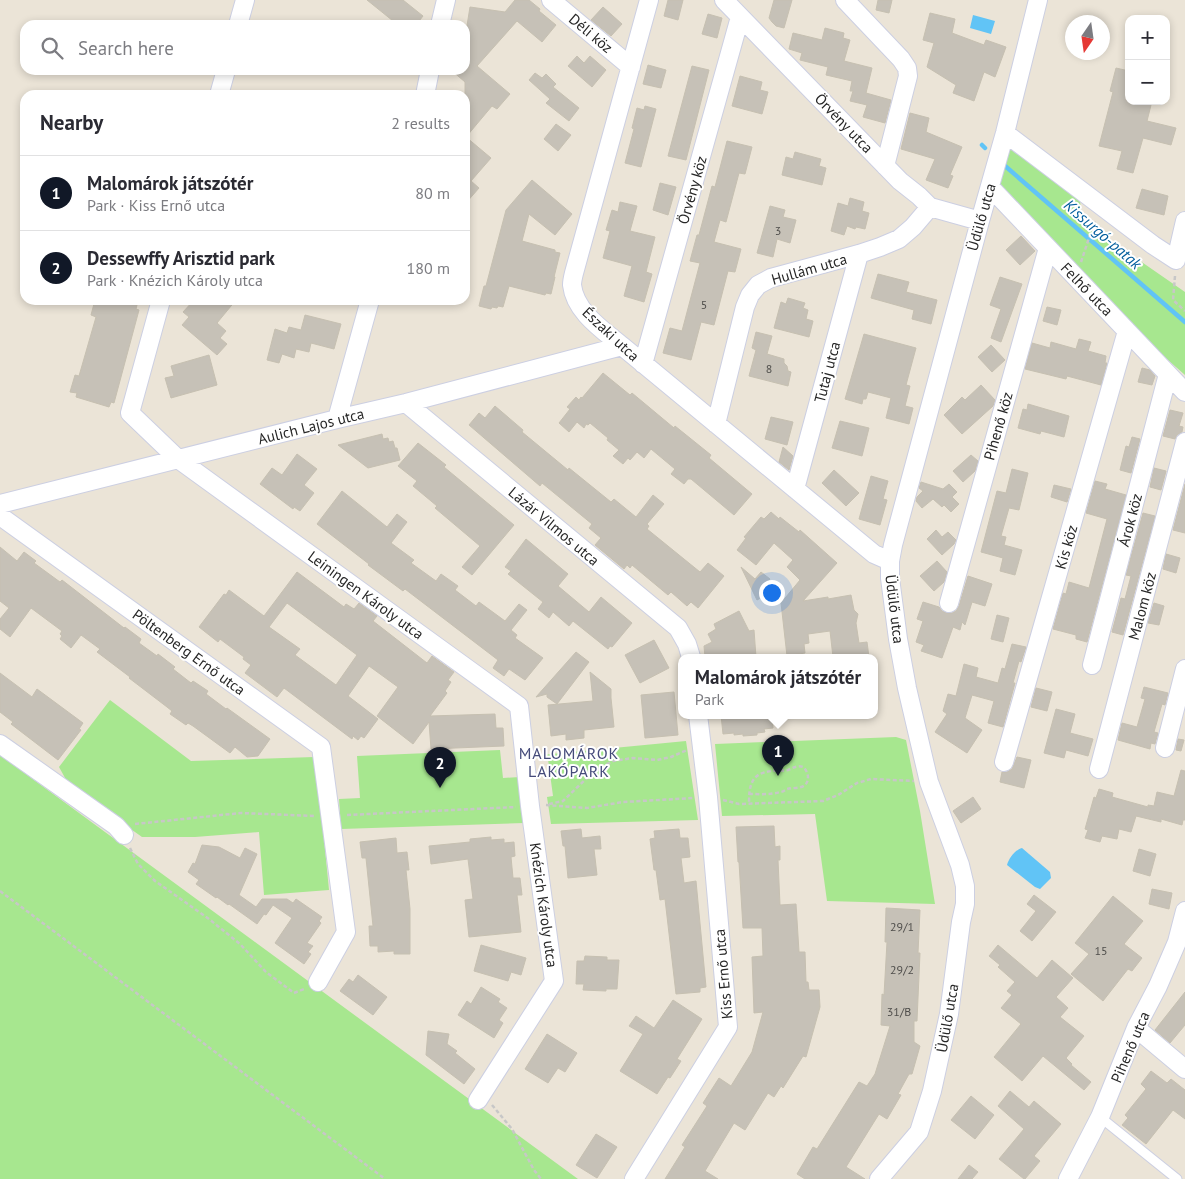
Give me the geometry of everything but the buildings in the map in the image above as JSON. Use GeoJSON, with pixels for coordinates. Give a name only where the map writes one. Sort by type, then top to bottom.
{"type":"FeatureCollection","features":[{"type":"Feature","properties":{"kind":"street"},"geometry":{"type":"LineString","coordinates":[[239,20],[245,0]]}},
{"type":"Feature","properties":{"kind":"street"},"geometry":{"type":"LineString","coordinates":[[441,20],[446,0]]}},
{"type":"Feature","properties":{"kind":"street","name":"Déli köz"},"geometry":{"type":"LineString","coordinates":[[550,0],[631,67]]}},
{"type":"Feature","properties":{"kind":"street","name":"Északi utca"},"geometry":{"type":"LineString","coordinates":[[649,0],[576,264],[572,284],[574,294],[581,308],[592,320],[643,364],[874,554],[890,561]]}},
{"type":"Feature","properties":{"kind":"street","name":"Örvény utca"},"geometry":{"type":"LineString","coordinates":[[724,0],[885,166],[930,207],[980,221]]}},
{"type":"Feature","properties":{"kind":"street"},"geometry":{"type":"LineString","coordinates":[[845,0],[901,59],[907,68],[908,76],[885,166]]}},
{"type":"Feature","properties":{"kind":"street","name":"Üdülő utca"},"geometry":{"type":"LineString","coordinates":[[879,1179],[918,1132],[932,1091],[949,1014],[961,922],[966,904],[965,886],[960,865],[930,782],[907,688],[898,639],[890,578],[890,561],[1005,133],[1038,0]]}},
{"type":"Feature","properties":{"kind":"street","name":"Örvény köz"},"geometry":{"type":"LineString","coordinates":[[643,364],[740,17]]}},
{"type":"Feature","properties":{"kind":"street"},"geometry":{"type":"LineString","coordinates":[[220,90],[225,75]]}},
{"type":"Feature","properties":{"kind":"street"},"geometry":{"type":"LineString","coordinates":[[426,90],[429,75]]}},
{"type":"Feature","properties":{"kind":"street"},"geometry":{"type":"LineString","coordinates":[[1005,133],[1153,245],[1176,260],[1185,221]]}},
{"type":"Feature","properties":{"kind":"street","name":"Felhő utca"},"geometry":{"type":"LineString","coordinates":[[990,187],[1185,392]]}},
{"type":"Feature","properties":{"kind":"street","name":"Hullám utca"},"geometry":{"type":"LineString","coordinates":[[716,424],[745,307],[750,295],[758,285],[771,278],[880,248],[899,239],[913,227],[930,207]]}},
{"type":"Feature","properties":{"kind":"street","name":"Pihenő köz"},"geometry":{"type":"LineString","coordinates":[[949,603],[1048,248]]}},
{"type":"Feature","properties":{"kind":"street","name":"Tutaj utca"},"geometry":{"type":"LineString","coordinates":[[795,489],[858,254]]}},
{"type":"Feature","properties":{"kind":"street","name":"Leiningen Károly utca"},"geometry":{"type":"LineString","coordinates":[[160,305],[130,413],[178,459],[519,706],[524,748]]}},
{"type":"Feature","properties":{"kind":"street"},"geometry":{"type":"LineString","coordinates":[[337,418],[369,305]]}},
{"type":"Feature","properties":{"kind":"street","name":"Kis köz"},"geometry":{"type":"LineString","coordinates":[[1004,762],[1127,331]]}},
{"type":"Feature","properties":{"kind":"street","name":"Aulich Lajos utca"},"geometry":{"type":"LineString","coordinates":[[0,504],[337,418],[406,403],[622,346]]}},
{"type":"Feature","properties":{"kind":"street","name":"Árok köz"},"geometry":{"type":"LineString","coordinates":[[1092,665],[1168,374]]}},
{"type":"Feature","properties":{"kind":"street","name":"Lázár Vilmos utca"},"geometry":{"type":"LineString","coordinates":[[406,403],[678,628],[688,644],[690,654]]}},
{"type":"Feature","properties":{"kind":"street","name":"Malom köz"},"geometry":{"type":"LineString","coordinates":[[1099,769],[1185,442]]}},
{"type":"Feature","properties":{"kind":"street","name":"Pöltenberg Ernő utca"},"geometry":{"type":"LineString","coordinates":[[0,516],[320,747],[346,932],[318,982]]}},
{"type":"Feature","properties":{"kind":"street"},"geometry":{"type":"LineString","coordinates":[[1165,748],[1185,669]]}},
{"type":"Feature","properties":{"kind":"street"},"geometry":{"type":"LineString","coordinates":[[699,719],[702,744]]}},
{"type":"Feature","properties":{"kind":"street"},"geometry":{"type":"LineString","coordinates":[[0,744],[116,826],[124,835]]}},
{"type":"Feature","properties":{"kind":"street","name":"Kiss Ernő utca"},"geometry":{"type":"LineString","coordinates":[[634,1179],[728,1027],[702,744]]}},
{"type":"Feature","properties":{"kind":"street","name":"Knézich Károly utca"},"geometry":{"type":"LineString","coordinates":[[480,1096],[554,982],[524,748]]}},
{"type":"Feature","properties":{"kind":"street","name":"Pihenő utca"},"geometry":{"type":"LineString","coordinates":[[1068,1179],[1100,1117],[1136,1028],[1158,986],[1177,942],[1185,912]]}},
{"type":"Feature","properties":{"kind":"street"},"geometry":{"type":"LineString","coordinates":[[1136,1028],[1185,1068]]}},
{"type":"Feature","properties":{"kind":"lane"},"geometry":{"type":"LineString","coordinates":[[1100,1117],[1177,1179]]}},
{"type":"Feature","properties":{"kind":"path"},"geometry":{"type":"LineString","coordinates":[[1082,261],[1092,228]]}},
{"type":"Feature","properties":{"kind":"path"},"geometry":{"type":"LineString","coordinates":[[1176,260],[1173,300],[1185,311]]}},
{"type":"Feature","properties":{"kind":"path"},"geometry":{"type":"LineString","coordinates":[[702,744],[671,758],[657,760],[633,758],[613,761],[588,777],[563,801],[544,804],[587,808],[623,802],[708,797],[739,804],[823,802],[857,783],[871,779],[930,782]]}},
{"type":"Feature","properties":{"kind":"path"},"geometry":{"type":"LineString","coordinates":[[749,794],[779,793],[787,789],[802,787],[807,782],[808,775],[806,770],[800,766],[788,770],[762,773],[755,777],[750,786],[749,794],[749,804]]}},
{"type":"Feature","properties":{"kind":"path"},"geometry":{"type":"LineString","coordinates":[[124,835],[138,864],[154,881],[209,919],[240,944],[266,972],[294,993],[318,982]]}},
{"type":"Feature","properties":{"kind":"path"},"geometry":{"type":"LineString","coordinates":[[0,891],[385,1179]]}},
{"type":"Feature","properties":{"kind":"path"},"geometry":{"type":"LineString","coordinates":[[480,1096],[512,1129],[534,1170],[541,1179]]}},
{"type":"Feature","properties":{"kind":"green space"},"geometry":{"type":"Polygon","coordinates":[[[1005,145],[1080,196],[1081,220],[1185,292],[1185,375],[1151,345],[993,179],[1005,145]]]}},
{"type":"Feature","properties":{"kind":"green space"},"geometry":{"type":"Polygon","coordinates":[[[110,700],[191,761],[314,757],[329,890],[264,895],[259,832],[195,837],[142,837],[69,785],[59,767],[110,700]]]}},
{"type":"Feature","properties":{"kind":"green space"},"geometry":{"type":"Polygon","coordinates":[[[896,737],[906,740],[935,904],[827,901],[815,814],[722,816],[715,744],[896,737]]]}},
{"type":"Feature","properties":{"kind":"green space"},"geometry":{"type":"Polygon","coordinates":[[[686,741],[698,820],[551,824],[547,797],[553,796],[548,759],[542,759],[541,755],[686,741]]]}},
{"type":"Feature","properties":{"kind":"green space"},"geometry":{"type":"Polygon","coordinates":[[[500,750],[503,778],[520,777],[524,823],[341,829],[339,799],[360,798],[357,756],[500,750]]]}},
{"type":"Feature","properties":{"kind":"green space"},"geometry":{"type":"Polygon","coordinates":[[[0,755],[578,1179],[0,1179],[0,755]]]}},
{"type":"Feature","properties":{"kind":"water"},"geometry":{"type":"Polygon","coordinates":[[[973,15],[995,21],[991,34],[970,28],[973,15]]]}},
{"type":"Feature","properties":{"kind":"water"},"geometry":{"type":"Polygon","coordinates":[[[1022,848],[1050,872],[1051,878],[1040,889],[1007,865],[1013,855],[1022,848]]]}},
{"type":"Feature","properties":{"kind":"waterway"},"geometry":{"type":"LineString","coordinates":[[982,145],[985,148]]}},
{"type":"Feature","properties":{"kind":"waterway","name":"Kissurgó-patak"},"geometry":{"type":"LineString","coordinates":[[1004,165],[1185,322]]}},
{"type":"Feature","properties":{"kind":"place","name":"Malomárok játszótér"},"geometry":{"type":"Point","coordinates":[778,776]}},
{"type":"Feature","properties":{"kind":"place","name":"Dessewffy Arisztid park"},"geometry":{"type":"Point","coordinates":[440,788]}},
{"type":"Feature","properties":{"kind":"district","name":"MALOMÁROK LAKÓPARK"},"geometry":{"type":"Point","coordinates":[569,762]}}]}
